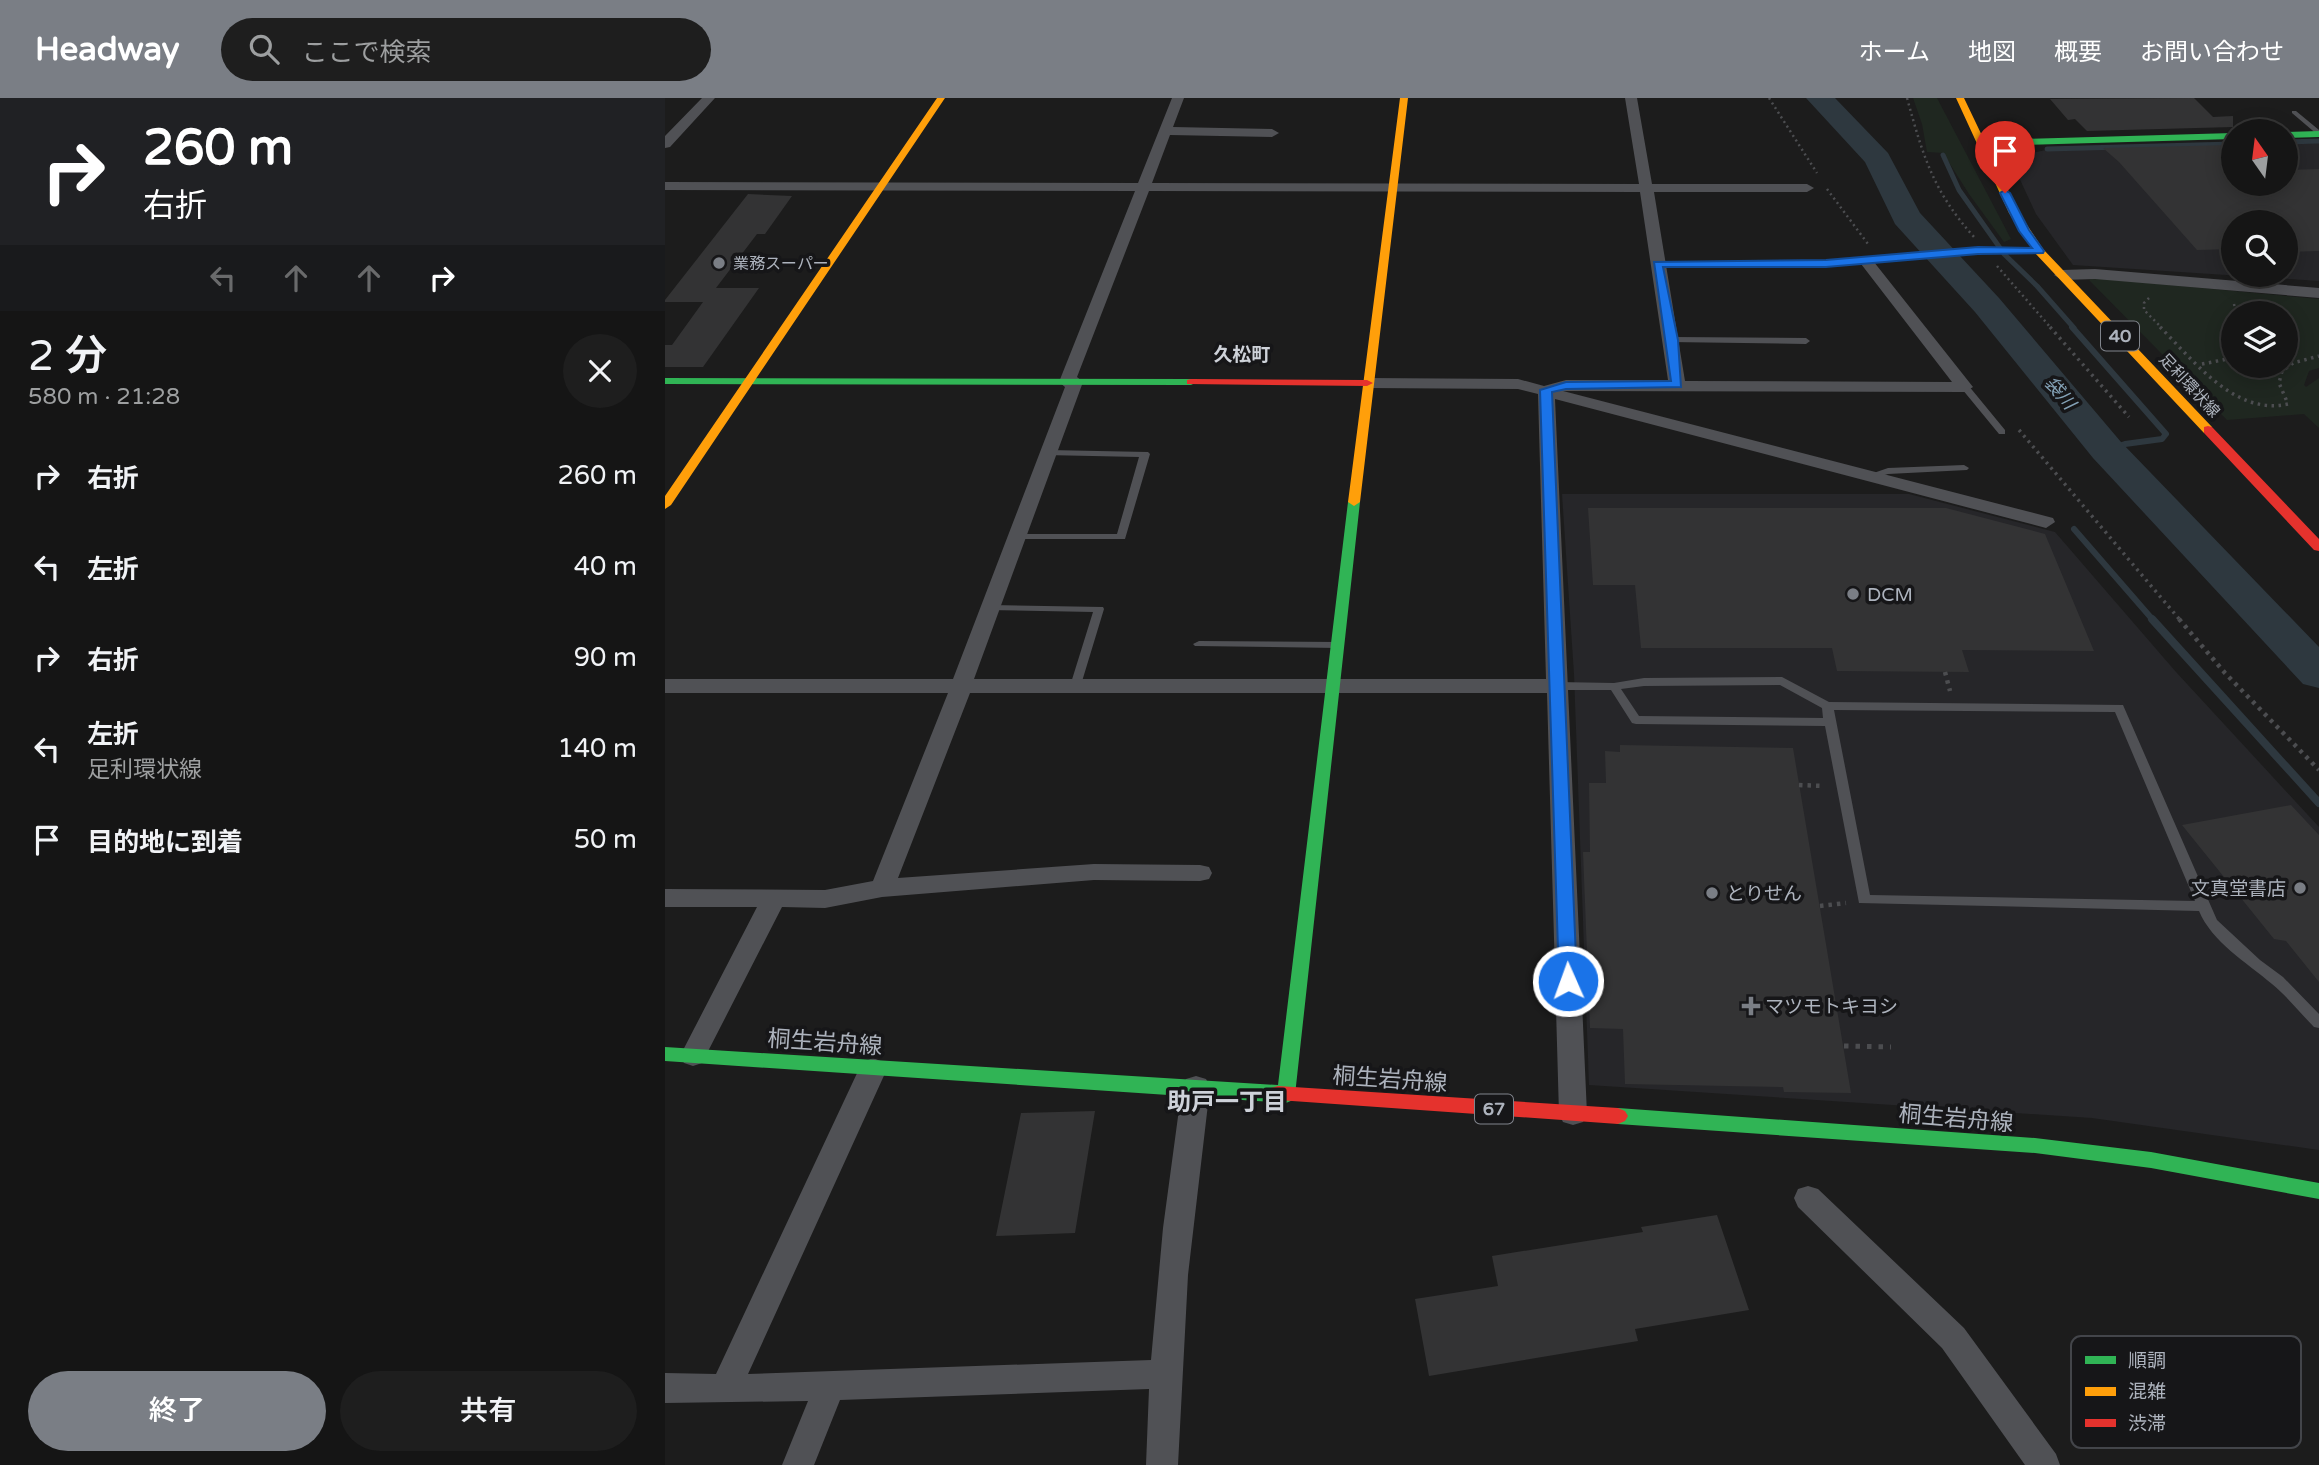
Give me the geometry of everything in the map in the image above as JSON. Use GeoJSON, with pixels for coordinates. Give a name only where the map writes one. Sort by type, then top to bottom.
{"type":"FeatureCollection","features":[{"type":"Feature","properties":{"kind":"street"},"geometry":{"type":"LineString","coordinates":[[665,144],[709,98]]}},
{"type":"Feature","properties":{"kind":"street"},"geometry":{"type":"LineString","coordinates":[[665,505],[941,98]]}},
{"type":"Feature","properties":{"kind":"street"},"geometry":{"type":"LineString","coordinates":[[882,888],[961,687],[1048,453],[1142,187],[1178,98]]}},
{"type":"Feature","properties":{"kind":"street"},"geometry":{"type":"LineString","coordinates":[[1286,1095],[1367,383],[1404,98]]}},
{"type":"Feature","properties":{"kind":"street"},"geometry":{"type":"LineString","coordinates":[[1631,98],[1672,340],[1677,385]]}},
{"type":"Feature","properties":{"kind":"street","name":"足利環状線"},"geometry":{"type":"LineString","coordinates":[[1960,98],[2014,213],[2039,251],[2319,547]]}},
{"type":"Feature","properties":{"kind":"street"},"geometry":{"type":"LineString","coordinates":[[1165,131],[1272,133]]}},
{"type":"Feature","properties":{"kind":"street"},"geometry":{"type":"LineString","coordinates":[[2298,135],[2319,134]]}},
{"type":"Feature","properties":{"kind":"street"},"geometry":{"type":"LineString","coordinates":[[1983,143],[2221,136]]}},
{"type":"Feature","properties":{"kind":"street"},"geometry":{"type":"LineString","coordinates":[[665,186],[1807,188]]}},
{"type":"Feature","properties":{"kind":"street"},"geometry":{"type":"LineString","coordinates":[[1865,260],[1965,387]]}},
{"type":"Feature","properties":{"kind":"street"},"geometry":{"type":"LineString","coordinates":[[2061,275],[2095,274],[2319,293]]}},
{"type":"Feature","properties":{"kind":"street"},"geometry":{"type":"LineString","coordinates":[[665,381],[1500,383],[1546,390],[2046,522]]}},
{"type":"Feature","properties":{"kind":"street"},"geometry":{"type":"LineString","coordinates":[[1546,390],[1566,385],[1965,387]]}},
{"type":"Feature","properties":{"kind":"street"},"geometry":{"type":"LineString","coordinates":[[1546,390],[1573,1114]]}},
{"type":"Feature","properties":{"kind":"street"},"geometry":{"type":"LineString","coordinates":[[665,685],[1557,686]]}},
{"type":"Feature","properties":{"kind":"street"},"geometry":{"type":"LineString","coordinates":[[665,898],[825,899],[882,888],[1094,872],[1201,873]]}},
{"type":"Feature","properties":{"kind":"street"},"geometry":{"type":"LineString","coordinates":[[693,1056],[774,898]]}},
{"type":"Feature","properties":{"kind":"street","name":"桐生岩舟線"},"geometry":{"type":"LineString","coordinates":[[665,1054],[1938,1138],[2092,1152],[2200,1167],[2319,1191]]}},
{"type":"Feature","properties":{"kind":"street"},"geometry":{"type":"LineString","coordinates":[[725,1389],[873,1069]]}},
{"type":"Feature","properties":{"kind":"street"},"geometry":{"type":"LineString","coordinates":[[1162,1465],[1165,1374],[1180,1184],[1196,1087]]}},
{"type":"Feature","properties":{"kind":"street"},"geometry":{"type":"LineString","coordinates":[[1808,1198],[1952,1338],[2045,1465]]}},
{"type":"Feature","properties":{"kind":"street"},"geometry":{"type":"LineString","coordinates":[[665,1388],[725,1389],[1165,1374]]}},
{"type":"Feature","properties":{"kind":"street"},"geometry":{"type":"LineString","coordinates":[[798,1465],[830,1386]]}},
{"type":"Feature","properties":{"kind":"lane"},"geometry":{"type":"LineString","coordinates":[[2294,112],[2319,134]]}},
{"type":"Feature","properties":{"kind":"lane"},"geometry":{"type":"LineString","coordinates":[[1657,264],[1789,265],[1978,251],[2039,251]]}},
{"type":"Feature","properties":{"kind":"lane"},"geometry":{"type":"LineString","coordinates":[[1672,340],[1806,341]]}},
{"type":"Feature","properties":{"kind":"lane"},"geometry":{"type":"LineString","coordinates":[[1965,387],[2002,432]]}},
{"type":"Feature","properties":{"kind":"lane"},"geometry":{"type":"LineString","coordinates":[[1016,537],[1121,537],[1145,454],[1048,453]]}},
{"type":"Feature","properties":{"kind":"lane"},"geometry":{"type":"LineString","coordinates":[[1870,476],[1888,471],[1964,468]]}},
{"type":"Feature","properties":{"kind":"lane"},"geometry":{"type":"LineString","coordinates":[[990,608],[1099,609],[1076,687]]}},
{"type":"Feature","properties":{"kind":"lane"},"geometry":{"type":"LineString","coordinates":[[1199,644],[1338,645]]}},
{"type":"Feature","properties":{"kind":"lane"},"geometry":{"type":"LineString","coordinates":[[1557,686],[1614,687],[1644,682],[1782,681],[1827,706],[2119,708],[2211,923],[2277,981],[2319,1023]]}},
{"type":"Feature","properties":{"kind":"lane"},"geometry":{"type":"LineString","coordinates":[[1614,687],[1636,720],[1829,722]]}},
{"type":"Feature","properties":{"kind":"lane"},"geometry":{"type":"LineString","coordinates":[[1827,706],[1864,900],[2203,906]]}},
{"type":"Feature","properties":{"kind":"path"},"geometry":{"type":"LineString","coordinates":[[1907,98],[1921,153],[1934,181],[1950,210],[1975,238]]}},
{"type":"Feature","properties":{"kind":"path"},"geometry":{"type":"LineString","coordinates":[[1991,259],[2129,417]]}},
{"type":"Feature","properties":{"kind":"path"},"geometry":{"type":"LineString","coordinates":[[2153,296],[2144,303],[2144,310],[2242,400],[2273,407],[2288,404],[2279,378]]}},
{"type":"Feature","properties":{"kind":"path"},"geometry":{"type":"LineString","coordinates":[[2298,360],[2319,356]]}},
{"type":"Feature","properties":{"kind":"path"},"geometry":{"type":"LineString","coordinates":[[2201,365],[2221,361]]}},
{"type":"Feature","properties":{"kind":"path"},"geometry":{"type":"LineString","coordinates":[[2016,426],[2225,673],[2319,770]]}},
{"type":"Feature","properties":{"kind":"path"},"geometry":{"type":"LineString","coordinates":[[1820,905],[1864,900]]}},
{"type":"Feature","properties":{"kind":"path"},"geometry":{"type":"LineString","coordinates":[[1844,1046],[1891,1047]]}},
{"type":"Feature","properties":{"kind":"shaded area"},"geometry":{"type":"Polygon","coordinates":[[[1913,98],[1937,98],[2011,239],[2004,242],[1943,153],[1927,152],[1922,124],[1913,98]]]}},
{"type":"Feature","properties":{"kind":"shaded area"},"geometry":{"type":"Polygon","coordinates":[[[2319,143],[2319,281],[2298,280],[2298,210],[2221,210],[2221,275],[2073,265],[2036,214],[2010,158],[2046,150],[2221,145],[2221,196],[2298,196],[2298,144],[2319,143]]]}},
{"type":"Feature","properties":{"kind":"shaded area"},"geometry":{"type":"Polygon","coordinates":[[[2094,278],[2319,299],[2319,368],[2309,371],[2304,385],[2306,387],[2319,378],[2319,428],[2304,414],[2227,420],[2089,280],[2094,278]]]}},
{"type":"Feature","properties":{"kind":"shaded area"},"geometry":{"type":"Polygon","coordinates":[[[1562,494],[1909,494],[2055,532],[2176,672],[2319,827],[2319,1150],[2092,1118],[1589,1085],[1574,674],[1562,494]]]}},
{"type":"Feature","properties":{"kind":"building"},"geometry":{"type":"Polygon","coordinates":[[[2194,98],[2213,117],[2233,116],[2233,119],[2221,119],[2221,127],[2087,131],[2075,119],[2068,120],[2050,99],[2194,98]]]}},
{"type":"Feature","properties":{"kind":"building"},"geometry":{"type":"Polygon","coordinates":[[[2221,145],[2221,196],[2298,196],[2298,170],[2319,169],[2319,251],[2298,252],[2298,210],[2221,210],[2221,249],[2197,250],[2119,162],[2103,148],[2221,145]]]}},
{"type":"Feature","properties":{"kind":"building"},"geometry":{"type":"Polygon","coordinates":[[[748,194],[792,196],[765,234],[757,234],[716,288],[759,288],[703,367],[665,367],[665,345],[672,345],[703,302],[665,300],[748,194]]]}},
{"type":"Feature","properties":{"kind":"building","name":"DCM"},"geometry":{"type":"Polygon","coordinates":[[[1588,508],[1946,508],[2045,534],[2094,651],[1962,650],[1969,672],[1837,671],[1832,648],[1641,648],[1635,585],[1593,585],[1588,508]]]}},
{"type":"Feature","properties":{"kind":"building"},"geometry":{"type":"Polygon","coordinates":[[[1620,745],[1793,748],[1851,1093],[1784,1092],[1783,1087],[1625,1084],[1623,1029],[1590,1028],[1583,852],[1590,852],[1589,783],[1606,783],[1605,751],[1620,752],[1620,745]]]}},
{"type":"Feature","properties":{"kind":"building"},"geometry":{"type":"Polygon","coordinates":[[[2291,805],[2319,835],[2319,982],[2286,941],[2274,939],[2182,825],[2291,805]]]}},
{"type":"Feature","properties":{"kind":"building"},"geometry":{"type":"Polygon","coordinates":[[[1095,1111],[1075,1233],[996,1236],[1021,1113],[1095,1111]]]}},
{"type":"Feature","properties":{"kind":"building"},"geometry":{"type":"Polygon","coordinates":[[[1717,1215],[1749,1310],[1635,1329],[1638,1341],[1429,1376],[1415,1299],[1498,1286],[1492,1256],[1643,1232],[1641,1227],[1717,1215]]]}},
{"type":"Feature","properties":{"kind":"waterway","name":"袋川"},"geometry":{"type":"LineString","coordinates":[[1820,98],[1878,159],[1906,217],[1987,305],[2107,450],[2319,674]]}},
{"type":"Feature","properties":{"kind":"waterway"},"geometry":{"type":"LineString","coordinates":[[2298,142],[2319,141]]}},
{"type":"Feature","properties":{"kind":"waterway"},"geometry":{"type":"LineString","coordinates":[[2047,149],[2221,144]]}},
{"type":"Feature","properties":{"kind":"waterway"},"geometry":{"type":"LineString","coordinates":[[1943,155],[1959,190],[2000,248]]}},
{"type":"Feature","properties":{"kind":"waterway"},"geometry":{"type":"LineString","coordinates":[[2004,254],[2074,328]]}},
{"type":"Feature","properties":{"kind":"waterway"},"geometry":{"type":"LineString","coordinates":[[2072,327],[2166,434],[2162,439],[2125,444],[2107,450]]}},
{"type":"Feature","properties":{"kind":"waterway"},"geometry":{"type":"LineString","coordinates":[[2074,529],[2153,620]]}},
{"type":"Feature","properties":{"kind":"waterway"},"geometry":{"type":"LineString","coordinates":[[2152,619],[2319,803]]}},
{"type":"Feature","properties":{"kind":"traffic: fast"},"geometry":{"type":"LineString","coordinates":[[2298,135],[2319,134]]}},
{"type":"Feature","properties":{"kind":"traffic: fast"},"geometry":{"type":"LineString","coordinates":[[1983,143],[2221,136]]}},
{"type":"Feature","properties":{"kind":"traffic: fast"},"geometry":{"type":"LineString","coordinates":[[665,381],[1191,382]]}},
{"type":"Feature","properties":{"kind":"traffic: fast"},"geometry":{"type":"LineString","coordinates":[[1286,1095],[1354,502]]}},
{"type":"Feature","properties":{"kind":"traffic: fast"},"geometry":{"type":"LineString","coordinates":[[665,1054],[1278,1093]]}},
{"type":"Feature","properties":{"kind":"traffic: fast"},"geometry":{"type":"LineString","coordinates":[[1618,1116],[2035,1145],[2151,1160],[2319,1191]]}},
{"type":"Feature","properties":{"kind":"traffic: slow"},"geometry":{"type":"LineString","coordinates":[[665,505],[941,98]]}},
{"type":"Feature","properties":{"kind":"traffic: slow"},"geometry":{"type":"LineString","coordinates":[[1354,502],[1404,98]]}},
{"type":"Feature","properties":{"kind":"traffic: slow"},"geometry":{"type":"LineString","coordinates":[[1960,98],[2014,213],[2039,251],[2208,430]]}},
{"type":"Feature","properties":{"kind":"traffic: jam"},"geometry":{"type":"LineString","coordinates":[[1191,382],[1367,383]]}},
{"type":"Feature","properties":{"kind":"traffic: jam"},"geometry":{"type":"LineString","coordinates":[[2208,430],[2319,547]]}},
{"type":"Feature","properties":{"kind":"traffic: jam"},"geometry":{"type":"LineString","coordinates":[[1278,1093],[1618,1116]]}},
{"type":"Feature","properties":{"kind":"place","name":"業務スーパー"},"geometry":{"type":"Point","coordinates":[719,263]}},
{"type":"Feature","properties":{"kind":"place","name":"DCM"},"geometry":{"type":"Point","coordinates":[1853,594]}},
{"type":"Feature","properties":{"kind":"place","name":"文真堂書店"},"geometry":{"type":"Point","coordinates":[2300,888]}},
{"type":"Feature","properties":{"kind":"place","name":"とりせん"},"geometry":{"type":"Point","coordinates":[1712,893]}},
{"type":"Feature","properties":{"kind":"place","name":"マツモトキヨシ"},"geometry":{"type":"Point","coordinates":[1751,1006]}},
{"type":"Feature","properties":{"kind":"district","name":"久松町"},"geometry":{"type":"Point","coordinates":[1242,354]}},
{"type":"Feature","properties":{"kind":"district","name":"助戸一丁目"},"geometry":{"type":"Point","coordinates":[1227,1102]}},
{"type":"Feature","properties":{"kind":"route"},"geometry":{"type":"LineString","coordinates":[[1568,981],[1546,390],[1566,385],[1677,385],[1672,340],[1657,264],[1826,263],[1978,251],[2039,251],[2024,231],[2005,193]]}}]}
